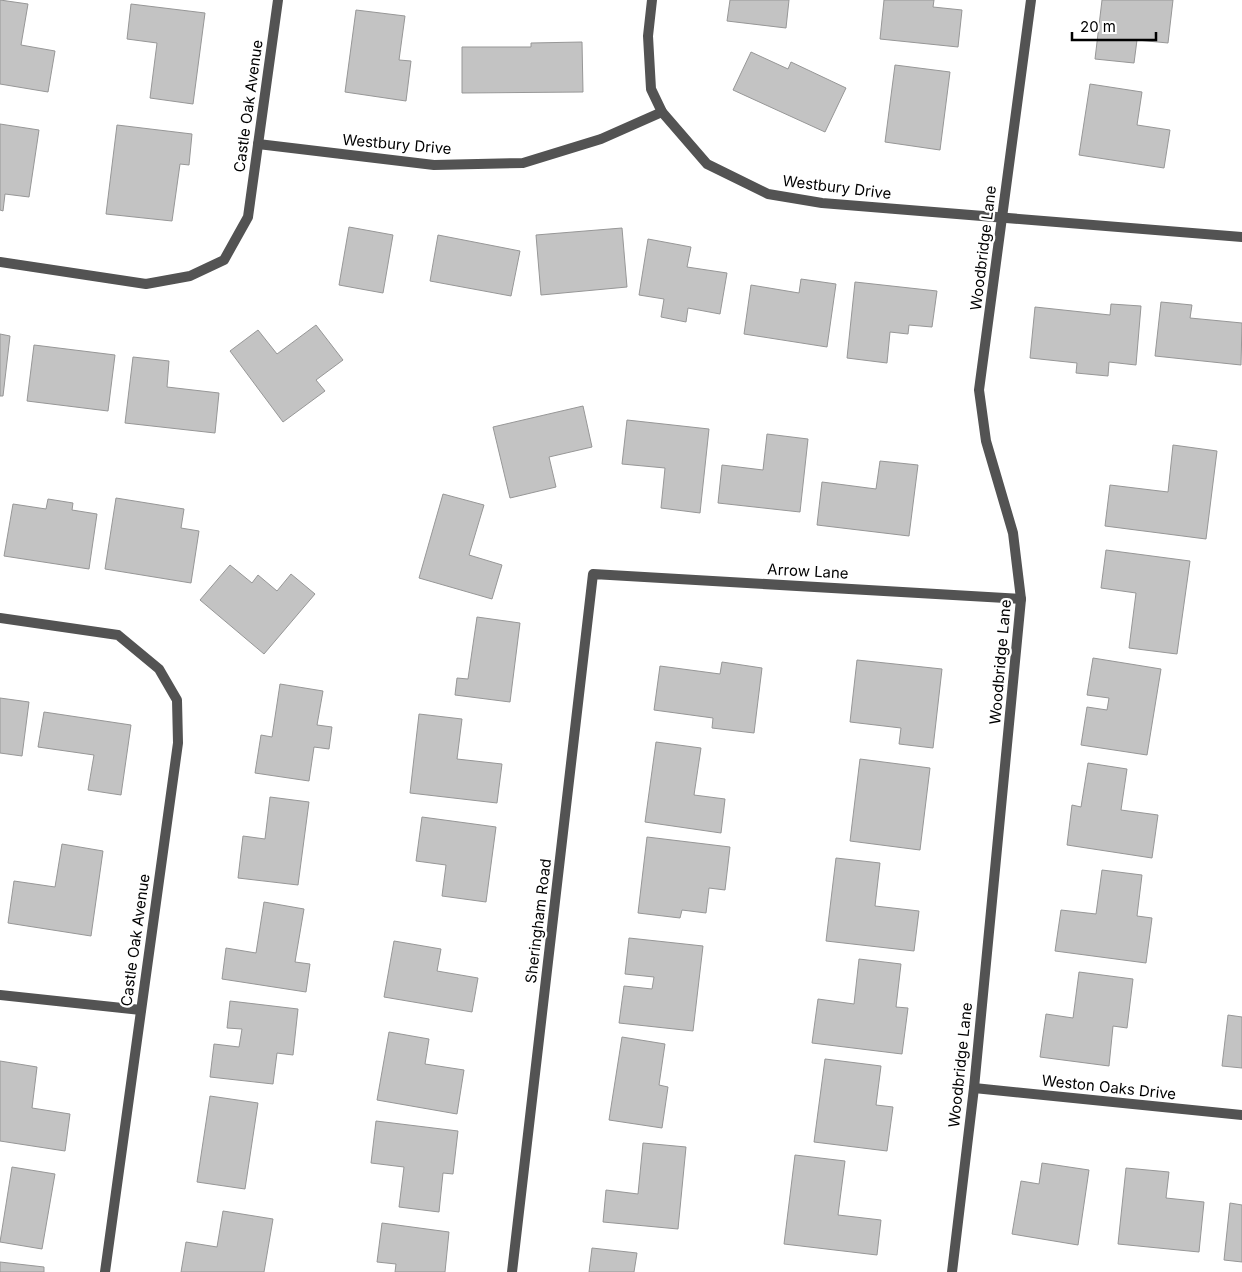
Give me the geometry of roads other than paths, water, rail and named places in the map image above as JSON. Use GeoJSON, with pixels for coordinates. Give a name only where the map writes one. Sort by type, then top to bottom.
{"type":"FeatureCollection","features":[{"type":"Feature","properties":{"kind":"street","name":"Castle Oak Avenue"},"geometry":{"type":"LineString","coordinates":[[0,262],[146,284],[190,276],[224,260],[248,217],[278,0]]}},
{"type":"Feature","properties":{"kind":"street"},"geometry":{"type":"LineString","coordinates":[[652,0],[648,36],[651,89],[662,112]]}},
{"type":"Feature","properties":{"kind":"street","name":"Woodbridge Lane"},"geometry":{"type":"LineString","coordinates":[[952,1272],[974,1088],[1021,599],[1013,534],[986,441],[979,390],[1031,0]]}},
{"type":"Feature","properties":{"kind":"street","name":"Westbury Drive"},"geometry":{"type":"LineString","coordinates":[[258,144],[434,165],[523,164],[601,139],[662,112],[707,164],[768,194],[822,203],[1242,237]]}},
{"type":"Feature","properties":{"kind":"street","name":"Arrow Lane"},"geometry":{"type":"LineString","coordinates":[[593,574],[1021,599]]}},
{"type":"Feature","properties":{"kind":"street","name":"Sheringham Road"},"geometry":{"type":"LineString","coordinates":[[512,1272],[593,574]]}},
{"type":"Feature","properties":{"kind":"street","name":"Castle Oak Avenue"},"geometry":{"type":"LineString","coordinates":[[0,618],[118,635],[159,669],[177,700],[178,743],[105,1272]]}},
{"type":"Feature","properties":{"kind":"street"},"geometry":{"type":"LineString","coordinates":[[0,995],[141,1010]]}},
{"type":"Feature","properties":{"kind":"street","name":"Weston Oaks Drive"},"geometry":{"type":"LineString","coordinates":[[974,1088],[1242,1115]]}}]}
